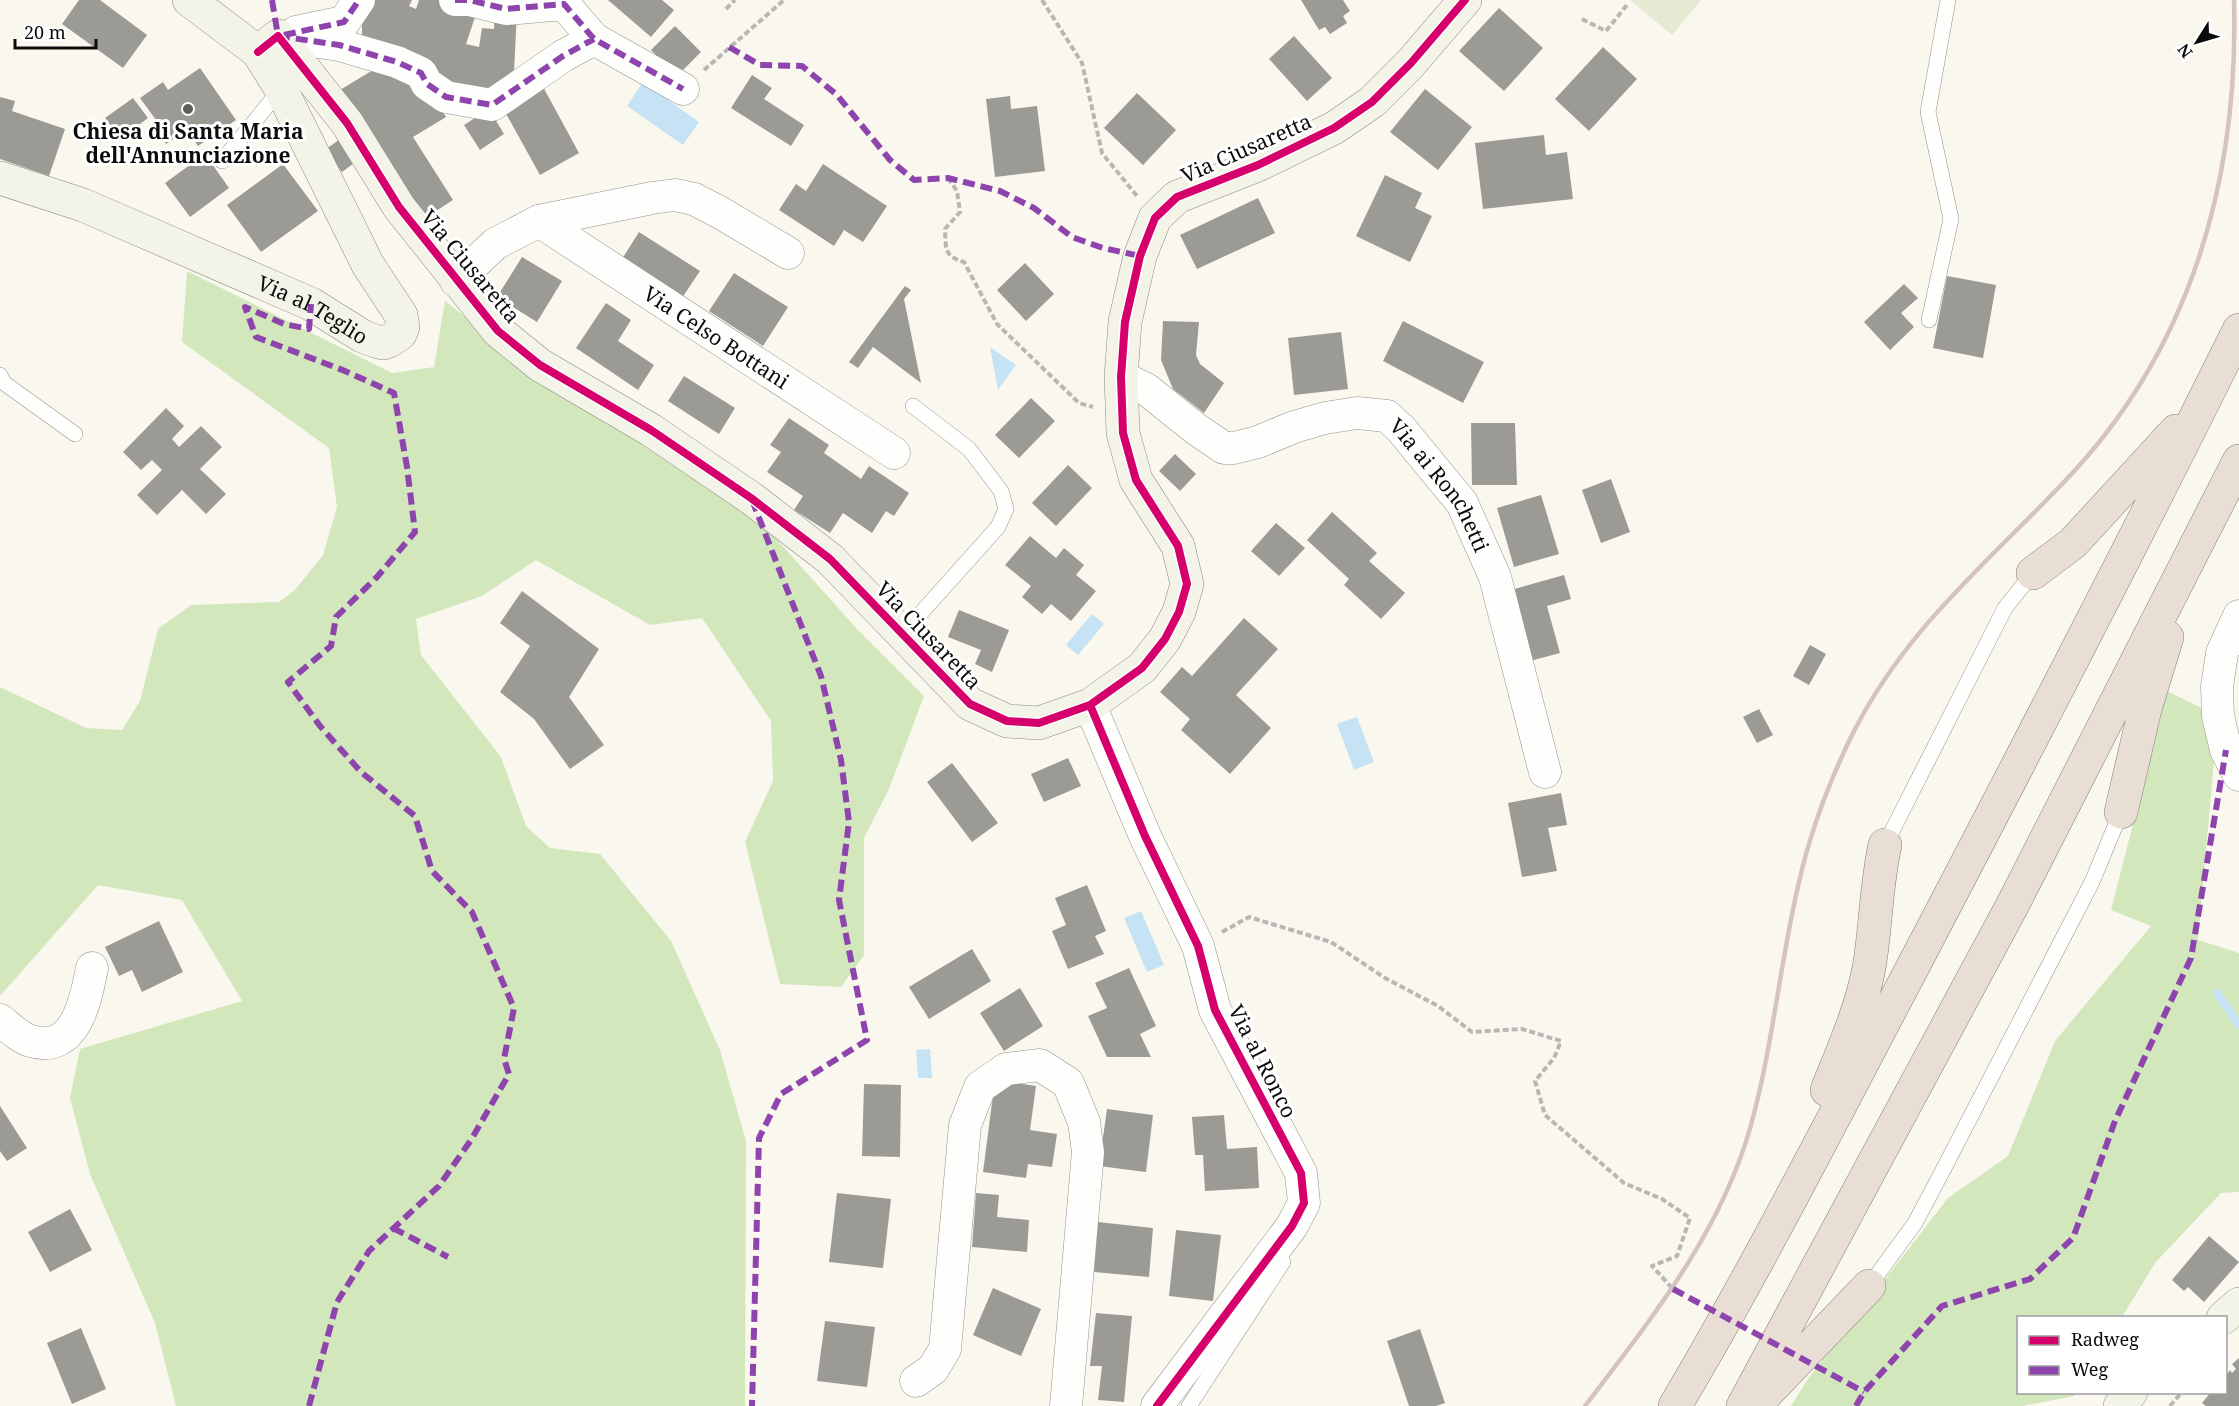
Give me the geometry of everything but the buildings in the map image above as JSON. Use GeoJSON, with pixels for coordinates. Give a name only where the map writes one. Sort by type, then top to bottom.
{"type":"FeatureCollection","features":[{"type":"Feature","properties":{"kind":"highway"},"geometry":{"type":"LineString","coordinates":[[1675,1406],[1775,1226],[2075,657],[2239,330]]}},
{"type":"Feature","properties":{"kind":"highway"},"geometry":{"type":"LineString","coordinates":[[2033,573],[2073,543],[2204,401]]}},
{"type":"Feature","properties":{"kind":"highway"},"geometry":{"type":"LineString","coordinates":[[1743,1406],[2012,906],[2239,461]]}},
{"type":"Feature","properties":{"kind":"highway"},"geometry":{"type":"LineString","coordinates":[[2121,812],[2145,709],[2197,546]]}},
{"type":"Feature","properties":{"kind":"highway"},"geometry":{"type":"LineString","coordinates":[[1775,1226],[1862,999],[1874,934],[1879,871],[1885,845]]}},
{"type":"Feature","properties":{"kind":"highway"},"geometry":{"type":"LineString","coordinates":[[1755,1406],[1869,1286]]}},
{"type":"Feature","properties":{"kind":"street"},"geometry":{"type":"LineString","coordinates":[[268,44],[344,22],[359,0]]}},
{"type":"Feature","properties":{"kind":"street"},"geometry":{"type":"LineString","coordinates":[[455,0],[469,0],[506,9],[564,4],[594,39],[683,89]]}},
{"type":"Feature","properties":{"kind":"street","name":"Via Ciusaretta"},"geometry":{"type":"LineString","coordinates":[[268,44],[347,123],[399,207],[498,331],[540,365],[651,430],[750,498],[830,559],[970,704],[1006,721],[1040,723],[1090,705],[1142,668],[1165,639],[1179,612],[1187,584],[1178,546],[1136,480],[1123,432],[1125,322],[1140,256],[1155,219],[1177,197],[1258,165],[1334,128],[1372,102],[1411,63],[1465,0]]}},
{"type":"Feature","properties":{"kind":"street","name":"Via al Teglio"},"geometry":{"type":"LineString","coordinates":[[0,178],[83,205],[311,304],[362,336],[383,343],[400,334],[403,327],[401,315],[368,266],[281,89],[268,44],[197,6]]}},
{"type":"Feature","properties":{"kind":"street"},"geometry":{"type":"LineString","coordinates":[[268,44],[339,45],[397,62],[421,73],[427,84],[446,97],[492,105],[563,56],[594,39]]}},
{"type":"Feature","properties":{"kind":"street"},"geometry":{"type":"LineString","coordinates":[[456,281],[495,244],[539,220],[675,195],[694,199],[788,253]]}},
{"type":"Feature","properties":{"kind":"street","name":"Via Celso Bottani"},"geometry":{"type":"LineString","coordinates":[[539,220],[894,453]]}},
{"type":"Feature","properties":{"kind":"street","name":"Via ai Ronchetti"},"geometry":{"type":"LineString","coordinates":[[1122,393],[1146,389],[1224,448],[1258,442],[1294,427],[1325,418],[1357,413],[1386,416],[1401,429],[1462,503],[1495,577],[1545,772]]}},
{"type":"Feature","properties":{"kind":"street"},"geometry":{"type":"LineString","coordinates":[[2239,616],[2222,653],[2217,687],[2218,716],[2226,750],[2239,775]]}},
{"type":"Feature","properties":{"kind":"street","name":"Via al Ronco"},"geometry":{"type":"LineString","coordinates":[[1090,705],[1145,836],[1198,946],[1215,1010],[1301,1173],[1304,1203],[1292,1226],[1157,1406]]}},
{"type":"Feature","properties":{"kind":"street"},"geometry":{"type":"LineString","coordinates":[[0,1020],[28,1040],[45,1044],[67,1035],[85,1007],[92,968]]}},
{"type":"Feature","properties":{"kind":"street"},"geometry":{"type":"LineString","coordinates":[[916,1381],[933,1369],[945,1349],[965,1125],[980,1087],[1006,1069],[1040,1065],[1068,1083],[1084,1122],[1088,1152],[1066,1406]]}},
{"type":"Feature","properties":{"kind":"street"},"geometry":{"type":"LineString","coordinates":[[2224,1316],[2239,1304]]}},
{"type":"Feature","properties":{"kind":"street"},"geometry":{"type":"LineString","coordinates":[[2120,1406],[2130,1394]]}},
{"type":"Feature","properties":{"kind":"lane"},"geometry":{"type":"LineString","coordinates":[[1929,320],[1951,219],[1928,112],[1948,0]]}},
{"type":"Feature","properties":{"kind":"lane"},"geometry":{"type":"LineString","coordinates":[[222,161],[281,89]]}},
{"type":"Feature","properties":{"kind":"lane"},"geometry":{"type":"LineString","coordinates":[[0,375],[4,383],[75,434]]}},
{"type":"Feature","properties":{"kind":"lane"},"geometry":{"type":"LineString","coordinates":[[903,633],[999,527],[1006,509],[1001,491],[969,449],[913,406]]}},
{"type":"Feature","properties":{"kind":"lane"},"geometry":{"type":"LineString","coordinates":[[1885,845],[2005,609],[2033,573]]}},
{"type":"Feature","properties":{"kind":"lane"},"geometry":{"type":"LineString","coordinates":[[1869,1286],[1915,1222],[1941,1174],[2092,882],[2121,812]]}},
{"type":"Feature","properties":{"kind":"lane"},"geometry":{"type":"LineString","coordinates":[[1189,1406],[1316,1209],[1315,1198],[1301,1173]]}},
{"type":"Feature","properties":{"kind":"path"},"geometry":{"type":"LineString","coordinates":[[726,9],[735,0]]}},
{"type":"Feature","properties":{"kind":"path"},"geometry":{"type":"LineString","coordinates":[[683,89],[784,0]]}},
{"type":"Feature","properties":{"kind":"path"},"geometry":{"type":"LineString","coordinates":[[1042,0],[1082,63],[1102,153],[1155,219]]}},
{"type":"Feature","properties":{"kind":"path"},"geometry":{"type":"LineString","coordinates":[[1582,19],[1606,31],[1627,5]]}},
{"type":"Feature","properties":{"kind":"path"},"geometry":{"type":"LineString","coordinates":[[948,178],[957,191],[960,212],[945,229],[946,250],[953,258],[964,262],[997,324],[1078,403],[1101,409],[1122,393]]}},
{"type":"Feature","properties":{"kind":"path"},"geometry":{"type":"LineString","coordinates":[[1198,946],[1250,917],[1331,942],[1384,978],[1438,1006],[1472,1032],[1522,1029],[1561,1041],[1554,1058],[1535,1081],[1545,1115],[1624,1183],[1662,1199],[1690,1218],[1677,1256],[1652,1266],[1673,1289]]}},
{"type":"Feature","properties":{"kind":"path"},"geometry":{"type":"LineString","coordinates":[[2170,1406],[2180,1394]]}},
{"type":"Feature","properties":{"kind":"green space"},"geometry":{"type":"Polygon","coordinates":[[[1630,0],[1701,0],[1672,35],[1630,0]]]}},
{"type":"Feature","properties":{"kind":"green space"},"geometry":{"type":"Polygon","coordinates":[[[187,271],[392,373],[434,367],[445,301],[492,338],[753,513],[857,629],[924,696],[889,789],[864,838],[864,955],[841,987],[780,984],[745,842],[773,781],[771,721],[702,618],[650,625],[536,560],[482,596],[416,619],[421,655],[501,757],[526,826],[550,848],[600,854],[671,941],[720,1050],[746,1141],[745,1406],[176,1406],[155,1323],[90,1174],[70,1098],[80,1049],[242,1001],[182,900],[98,885],[0,996],[0,687],[86,728],[122,730],[140,701],[158,629],[191,605],[279,602],[294,591],[323,555],[337,507],[329,448],[182,342],[187,271]]]}},
{"type":"Feature","properties":{"kind":"green space"},"geometry":{"type":"Polygon","coordinates":[[[2167,691],[2218,716],[2198,940],[2239,953],[2239,1192],[2221,1193],[2155,1263],[2123,1316],[2017,1316],[2017,1394],[2075,1394],[2074,1396],[2023,1406],[1791,1406],[1807,1380],[1948,1198],[2008,1156],[2055,1041],[2151,926],[2111,910],[2167,691]]]}},
{"type":"Feature","properties":{"kind":"water"},"geometry":{"type":"Polygon","coordinates":[[[643,82],[699,122],[683,145],[627,106],[643,82]]]}},
{"type":"Feature","properties":{"kind":"water"},"geometry":{"type":"Polygon","coordinates":[[[990,347],[1016,365],[998,390],[990,347]]]}},
{"type":"Feature","properties":{"kind":"water"},"geometry":{"type":"Polygon","coordinates":[[[1092,614],[1104,624],[1078,655],[1066,645],[1092,614]]]}},
{"type":"Feature","properties":{"kind":"water"},"geometry":{"type":"Polygon","coordinates":[[[1357,717],[1374,762],[1354,770],[1337,724],[1357,717]]]}},
{"type":"Feature","properties":{"kind":"water"},"geometry":{"type":"Polygon","coordinates":[[[1141,911],[1164,965],[1147,972],[1124,918],[1141,911]]]}},
{"type":"Feature","properties":{"kind":"water"},"geometry":{"type":"Polygon","coordinates":[[[930,1049],[932,1078],[918,1078],[916,1050],[930,1049]]]}},
{"type":"Feature","properties":{"kind":"waterway"},"geometry":{"type":"LineString","coordinates":[[2217,993],[2239,1025]]}},
{"type":"Feature","properties":{"kind":"railway"},"geometry":{"type":"LineString","coordinates":[[1585,1406],[1635,1341],[1682,1273],[1722,1202],[1738,1165],[1759,1095],[1792,912],[1803,864],[1820,809],[1834,774],[1871,700],[1894,665],[1946,602],[2064,482],[2108,431],[2144,377],[2174,320],[2198,260],[2216,198],[2227,133],[2233,67],[2234,0]]}},
{"type":"Feature","properties":{"kind":"marked path"},"geometry":{"type":"LineString","coordinates":[[272,0],[278,36]]}},
{"type":"Feature","properties":{"kind":"marked path"},"geometry":{"type":"LineString","coordinates":[[284,35],[344,22],[359,0]]}},
{"type":"Feature","properties":{"kind":"marked path"},"geometry":{"type":"LineString","coordinates":[[455,0],[469,0],[506,9],[564,4],[594,39],[683,89]]}},
{"type":"Feature","properties":{"kind":"marked path"},"geometry":{"type":"LineString","coordinates":[[278,36],[339,45],[397,62],[421,73],[427,84],[446,97],[492,105],[563,56],[594,39]]}},
{"type":"Feature","properties":{"kind":"marked path"},"geometry":{"type":"LineString","coordinates":[[729,47],[760,65],[802,66],[837,95],[890,160],[914,180],[948,178],[1000,191],[1034,208],[1072,237],[1103,248],[1140,256]]}},
{"type":"Feature","properties":{"kind":"marked path"},"geometry":{"type":"LineString","coordinates":[[309,1406],[337,1302],[369,1251],[439,1186],[471,1140],[509,1074],[504,1059],[514,1008],[472,912],[432,871],[415,816],[361,772],[320,726],[288,682],[331,646],[336,617],[377,577],[415,532],[394,393],[345,371],[256,337],[245,307],[284,324],[309,329],[311,304]]}},
{"type":"Feature","properties":{"kind":"marked path"},"geometry":{"type":"LineString","coordinates":[[752,500],[821,676],[841,760],[849,822],[839,900],[867,1040],[781,1094],[759,1138],[752,1406]]}},
{"type":"Feature","properties":{"kind":"marked path"},"geometry":{"type":"LineString","coordinates":[[1856,1406],[1864,1392],[1942,1306],[2030,1279],[2073,1238],[2115,1121],[2191,958],[2226,750]]}},
{"type":"Feature","properties":{"kind":"marked path"},"geometry":{"type":"LineString","coordinates":[[393,1228],[448,1257]]}},
{"type":"Feature","properties":{"kind":"marked path"},"geometry":{"type":"LineString","coordinates":[[1673,1289],[1864,1392]]}},
{"type":"Feature","properties":{"kind":"cycle path"},"geometry":{"type":"LineString","coordinates":[[258,52],[278,36],[347,123],[399,207],[498,331],[540,365],[651,430],[751,498],[830,559],[970,704],[1007,721],[1039,723],[1090,705],[1142,668],[1165,639],[1179,612],[1187,584],[1178,546],[1136,480],[1123,433],[1121,377],[1125,322],[1140,256],[1155,218],[1177,197],[1258,165],[1334,128],[1372,102],[1411,63],[1465,0]]}},
{"type":"Feature","properties":{"kind":"cycle path"},"geometry":{"type":"LineString","coordinates":[[1090,705],[1145,836],[1198,946],[1215,1010],[1301,1173],[1304,1203],[1292,1226],[1157,1406]]}},
{"type":"Feature","properties":{"kind":"place","name":"Chiesa di Santa Maria dell'Annunciazione"},"geometry":{"type":"Point","coordinates":[188,109]}}]}
